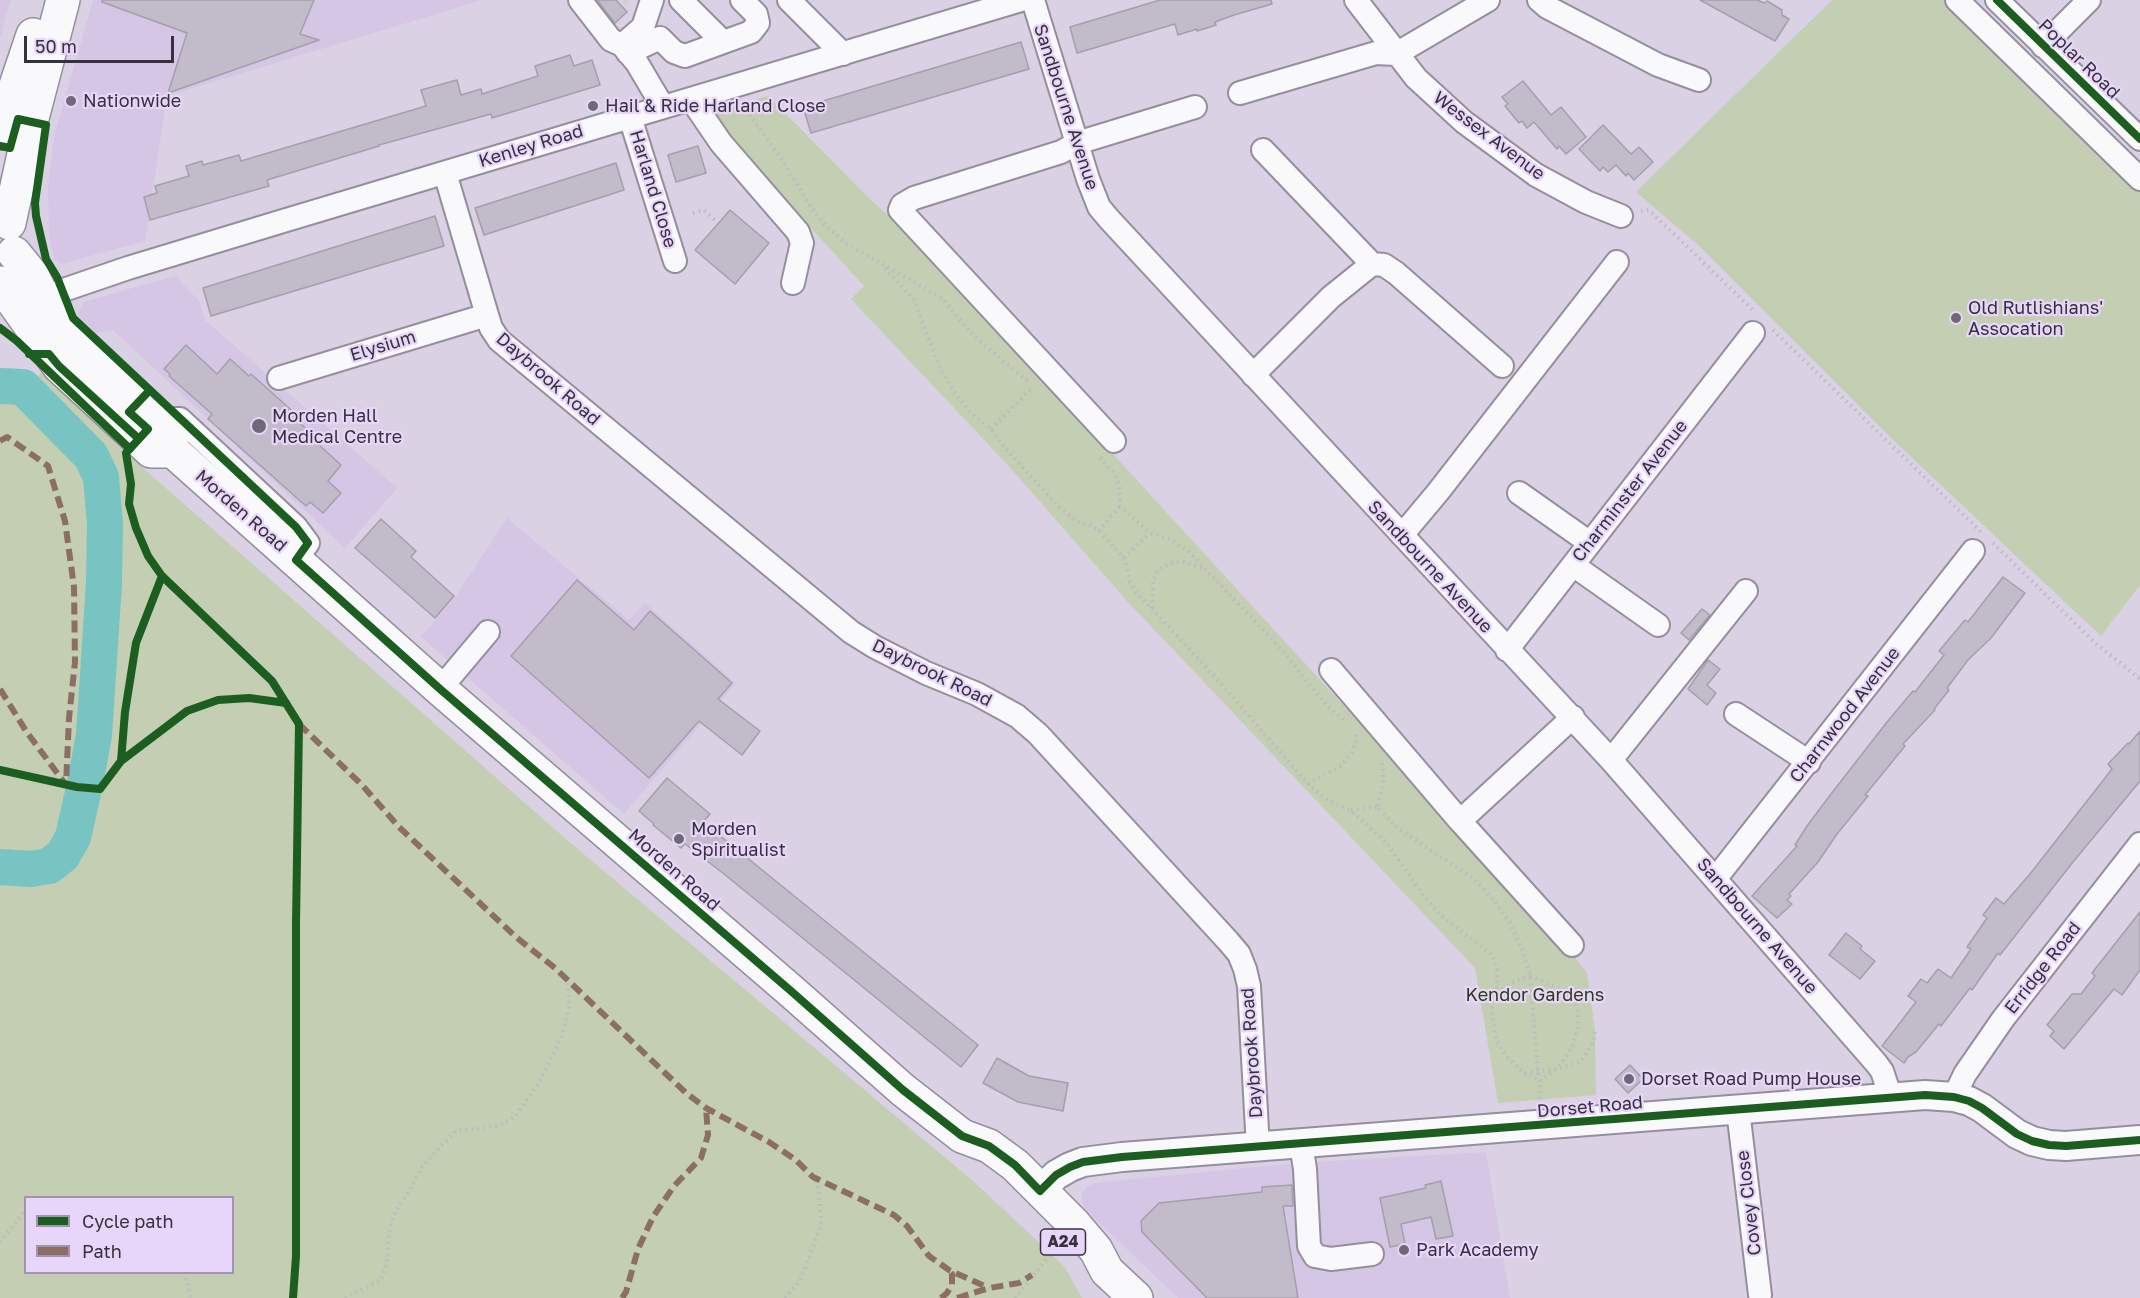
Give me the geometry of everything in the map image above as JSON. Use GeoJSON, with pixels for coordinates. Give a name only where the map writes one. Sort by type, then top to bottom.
{"type":"FeatureCollection","features":[{"type":"Feature","properties":{"kind":"highway"},"geometry":{"type":"LineString","coordinates":[[2,118],[43,0]]}},
{"type":"Feature","properties":{"kind":"highway","name":"A24"},"geometry":{"type":"LineString","coordinates":[[6,240],[28,132],[63,0]]}},
{"type":"Feature","properties":{"kind":"highway","name":"Morden Road"},"geometry":{"type":"LineString","coordinates":[[6,240],[32,275],[55,323],[66,338],[169,433],[173,451],[440,689],[903,1090],[962,1136],[989,1146],[1015,1165],[1096,1250],[1107,1270],[1136,1298]]}},
{"type":"Feature","properties":{"kind":"highway"},"geometry":{"type":"LineString","coordinates":[[0,284],[59,366],[151,451],[173,451]]}},
{"type":"Feature","properties":{"kind":"highway","name":"Morden Road"},"geometry":{"type":"LineString","coordinates":[[962,1136],[976,1158],[1061,1241],[1083,1261],[1107,1270]]}},
{"type":"Feature","properties":{"kind":"main road","name":"Dorset Road"},"geometry":{"type":"LineString","coordinates":[[1040,1191],[1056,1175],[1083,1162],[1925,1095],[1954,1097],[1982,1108],[2017,1134],[2049,1145],[2066,1146],[2140,1140]]}},
{"type":"Feature","properties":{"kind":"street"},"geometry":{"type":"LineString","coordinates":[[580,0],[611,40],[625,49],[663,107]]}},
{"type":"Feature","properties":{"kind":"street"},"geometry":{"type":"LineString","coordinates":[[625,49],[643,27],[652,0]]}},
{"type":"Feature","properties":{"kind":"street"},"geometry":{"type":"LineString","coordinates":[[681,0],[723,42]]}},
{"type":"Feature","properties":{"kind":"street"},"geometry":{"type":"LineString","coordinates":[[625,49],[660,38],[674,52],[685,56],[751,32],[758,23],[756,14],[742,0]]}},
{"type":"Feature","properties":{"kind":"street"},"geometry":{"type":"LineString","coordinates":[[789,0],[843,54]]}},
{"type":"Feature","properties":{"kind":"street","name":"Kenley Road"},"geometry":{"type":"LineString","coordinates":[[43,297],[128,268],[1021,0]]}},
{"type":"Feature","properties":{"kind":"street","name":"Sandbourne Avenue"},"geometry":{"type":"LineString","coordinates":[[1033,0],[1094,195],[1104,213],[1507,650],[1573,717],[1876,1063],[1882,1071],[1891,1098]]}},
{"type":"Feature","properties":{"kind":"street","name":"Wessex Avenue"},"geometry":{"type":"LineString","coordinates":[[1356,0],[1396,54],[1436,98],[1512,159],[1566,191],[1631,213]]}},
{"type":"Feature","properties":{"kind":"street"},"geometry":{"type":"LineString","coordinates":[[1240,93],[1376,53],[1396,54],[1488,0]]}},
{"type":"Feature","properties":{"kind":"street"},"geometry":{"type":"LineString","coordinates":[[1539,0],[1547,7],[1658,65],[1699,80]]}},
{"type":"Feature","properties":{"kind":"street"},"geometry":{"type":"LineString","coordinates":[[1957,0],[2140,179]]}},
{"type":"Feature","properties":{"kind":"street","name":"Poplar Road"},"geometry":{"type":"LineString","coordinates":[[1997,0],[2140,139]]}},
{"type":"Feature","properties":{"kind":"street"},"geometry":{"type":"LineString","coordinates":[[2043,46],[2089,0]]}},
{"type":"Feature","properties":{"kind":"street"},"geometry":{"type":"LineString","coordinates":[[691,99],[721,143],[798,232],[802,243],[793,283]]}},
{"type":"Feature","properties":{"kind":"street"},"geometry":{"type":"LineString","coordinates":[[1107,449],[900,210],[902,204],[914,198],[1061,152],[1077,143],[1195,107]]}},
{"type":"Feature","properties":{"kind":"street","name":"Harland Close"},"geometry":{"type":"LineString","coordinates":[[630,117],[675,261]]}},
{"type":"Feature","properties":{"kind":"street"},"geometry":{"type":"LineString","coordinates":[[1263,150],[1372,264],[1384,265],[1396,273],[1502,366]]}},
{"type":"Feature","properties":{"kind":"street","name":"Daybrook Road"},"geometry":{"type":"LineString","coordinates":[[445,172],[487,315],[495,334],[509,349],[851,632],[926,674],[977,694],[1017,716],[1038,734],[1239,954],[1249,986],[1258,1148]]}},
{"type":"Feature","properties":{"kind":"street"},"geometry":{"type":"LineString","coordinates":[[1402,535],[1617,262]]}},
{"type":"Feature","properties":{"kind":"street"},"geometry":{"type":"LineString","coordinates":[[1253,375],[1331,297],[1372,264]]}},
{"type":"Feature","properties":{"kind":"street","name":"Elysium"},"geometry":{"type":"LineString","coordinates":[[279,378],[487,315]]}},
{"type":"Feature","properties":{"kind":"street","name":"Charminster Avenue"},"geometry":{"type":"LineString","coordinates":[[1507,650],[1760,325]]}},
{"type":"Feature","properties":{"kind":"street"},"geometry":{"type":"LineString","coordinates":[[155,419],[180,419],[296,527],[308,543],[296,560]]}},
{"type":"Feature","properties":{"kind":"street"},"geometry":{"type":"LineString","coordinates":[[1520,492],[1590,543]]}},
{"type":"Feature","properties":{"kind":"street","name":"Charnwood Avenue"},"geometry":{"type":"LineString","coordinates":[[1716,878],[1982,542]]}},
{"type":"Feature","properties":{"kind":"street"},"geometry":{"type":"LineString","coordinates":[[1573,565],[1658,626]]}},
{"type":"Feature","properties":{"kind":"street"},"geometry":{"type":"LineString","coordinates":[[1611,760],[1746,591]]}},
{"type":"Feature","properties":{"kind":"street"},"geometry":{"type":"LineString","coordinates":[[440,689],[488,632]]}},
{"type":"Feature","properties":{"kind":"street"},"geometry":{"type":"LineString","coordinates":[[1331,670],[1572,945]]}},
{"type":"Feature","properties":{"kind":"street"},"geometry":{"type":"LineString","coordinates":[[1736,714],[1809,762]]}},
{"type":"Feature","properties":{"kind":"street"},"geometry":{"type":"LineString","coordinates":[[1461,821],[1573,717]]}},
{"type":"Feature","properties":{"kind":"street","name":"Erridge Road"},"geometry":{"type":"LineString","coordinates":[[1954,1097],[1958,1085],[1997,1027],[2140,844]]}},
{"type":"Feature","properties":{"kind":"street","name":"Covey Close"},"geometry":{"type":"LineString","coordinates":[[1737,1110],[1760,1295]]}},
{"type":"Feature","properties":{"kind":"street"},"geometry":{"type":"LineString","coordinates":[[1301,1144],[1305,1169],[1309,1246],[1315,1257],[1331,1259],[1372,1254]]}},
{"type":"Feature","properties":{"kind":"path"},"geometry":{"type":"LineString","coordinates":[[744,100],[748,112],[825,225],[847,244],[942,298],[973,335],[1040,392]]}},
{"type":"Feature","properties":{"kind":"path"},"geometry":{"type":"LineString","coordinates":[[693,213],[704,210],[716,221]]}},
{"type":"Feature","properties":{"kind":"path"},"geometry":{"type":"LineString","coordinates":[[1631,213],[1649,210],[1658,218],[1732,288],[1760,325],[1982,542],[2094,642],[2140,679]]}},
{"type":"Feature","properties":{"kind":"path"},"geometry":{"type":"LineString","coordinates":[[881,264],[914,300],[940,369],[972,414],[991,429],[1005,448],[1059,507],[1078,522],[1090,525],[1099,531],[1124,558],[1130,582],[1136,592],[1219,681],[1308,784],[1330,802],[1350,810],[1386,842],[1439,914],[1492,955],[1497,970],[1497,992]]}},
{"type":"Feature","properties":{"kind":"path"},"geometry":{"type":"LineString","coordinates":[[991,429],[1033,387]]}},
{"type":"Feature","properties":{"kind":"path"},"geometry":{"type":"LineString","coordinates":[[1099,531],[1120,506],[1120,489],[1107,449]]}},
{"type":"Feature","properties":{"kind":"path"},"geometry":{"type":"LineString","coordinates":[[1120,506],[1150,533],[1170,539],[1188,551],[1281,649],[1328,707],[1363,736]]}},
{"type":"Feature","properties":{"kind":"path"},"geometry":{"type":"LineString","coordinates":[[1124,558],[1150,533]]}},
{"type":"Feature","properties":{"kind":"path"},"geometry":{"type":"LineString","coordinates":[[1152,609],[1154,580],[1160,568],[1173,562],[1184,562],[1203,568]]}},
{"type":"Feature","properties":{"kind":"path"},"geometry":{"type":"LineString","coordinates":[[1308,784],[1342,765],[1352,752],[1357,740],[1356,730]]}},
{"type":"Feature","properties":{"kind":"path"},"geometry":{"type":"LineString","coordinates":[[1377,807],[1384,779],[1381,759]]}},
{"type":"Feature","properties":{"kind":"path"},"geometry":{"type":"LineString","coordinates":[[1350,810],[1377,807]]}},
{"type":"Feature","properties":{"kind":"path"},"geometry":{"type":"LineString","coordinates":[[1377,807],[1399,829],[1473,878],[1509,921],[1522,949],[1530,976],[1540,1081],[1539,1109]]}},
{"type":"Feature","properties":{"kind":"path"},"geometry":{"type":"LineString","coordinates":[[1530,976],[1556,987],[1572,999],[1578,1011],[1578,1027],[1572,1047],[1557,1069],[1540,1081],[1524,1073],[1507,1057],[1496,1040],[1492,1012],[1492,996],[1517,980],[1530,976]]}},
{"type":"Feature","properties":{"kind":"path"},"geometry":{"type":"LineString","coordinates":[[345,1298],[381,1280],[387,1263],[390,1228],[395,1212],[421,1168],[440,1147],[456,1131],[498,1126],[515,1117],[539,1082],[561,1038],[570,1004],[567,979]]}},
{"type":"Feature","properties":{"kind":"path"},"geometry":{"type":"LineString","coordinates":[[1524,1073],[1557,1069],[1581,1062],[1594,1041],[1595,1031]]}},
{"type":"Feature","properties":{"kind":"path"},"geometry":{"type":"LineString","coordinates":[[785,1298],[800,1281],[820,1225],[819,1189],[813,1178]]}},
{"type":"Feature","properties":{"kind":"path"},"geometry":{"type":"LineString","coordinates":[[0,1242],[24,1212]]}},
{"type":"Feature","properties":{"kind":"path"},"geometry":{"type":"LineString","coordinates":[[1015,1298],[1061,1241]]}},
{"type":"Feature","properties":{"kind":"path"},"geometry":{"type":"LineString","coordinates":[[185,1274],[191,1298]]}},
{"type":"Feature","properties":{"kind":"shaded area"},"geometry":{"type":"Polygon","coordinates":[[[0,0],[11,0],[0,38],[0,0]]]}},
{"type":"Feature","properties":{"kind":"shaded area"},"geometry":{"type":"Polygon","coordinates":[[[93,0],[482,0],[167,96],[145,241],[61,264],[54,259],[49,235],[48,188],[54,137],[93,0]]]}},
{"type":"Feature","properties":{"kind":"shaded area"},"geometry":{"type":"Polygon","coordinates":[[[175,276],[199,301],[205,320],[397,488],[345,548],[113,330],[95,333],[78,314],[83,302],[175,276]]]}},
{"type":"Feature","properties":{"kind":"shaded area"},"geometry":{"type":"Polygon","coordinates":[[[507,518],[629,620],[645,603],[736,683],[624,814],[421,637],[456,596],[507,518]]]}},
{"type":"Feature","properties":{"kind":"shaded area"},"geometry":{"type":"Polygon","coordinates":[[[1486,1152],[1510,1298],[1178,1298],[1085,1209],[1082,1201],[1082,1194],[1086,1187],[1095,1183],[1297,1163],[1486,1152]]]}},
{"type":"Feature","properties":{"kind":"green space","name":"Old Rutlishians' Assocation"},"geometry":{"type":"Polygon","coordinates":[[[1832,0],[1972,0],[2140,166],[2140,585],[2101,636],[1892,439],[1697,244],[1636,192],[1832,0]]]}},
{"type":"Feature","properties":{"kind":"green space","name":"Kendor Gardens"},"geometry":{"type":"Polygon","coordinates":[[[768,96],[873,202],[898,224],[1090,429],[1576,959],[1587,973],[1595,1031],[1596,1095],[1498,1103],[1475,968],[1128,602],[1005,462],[851,299],[864,286],[707,114],[768,96]]]}},
{"type":"Feature","properties":{"kind":"green space"},"geometry":{"type":"Polygon","coordinates":[[[41,373],[126,453],[574,846],[973,1181],[1064,1266],[1082,1298],[0,1298],[0,402],[8,394],[29,383],[41,373]]]}},
{"type":"Feature","properties":{"kind":"building"},"geometry":{"type":"Polygon","coordinates":[[[102,0],[314,0],[300,34],[319,40],[168,93],[187,33],[102,2],[102,0]]]}},
{"type":"Feature","properties":{"kind":"building"},"geometry":{"type":"Polygon","coordinates":[[[597,0],[616,0],[627,12],[615,23],[597,0]]]}},
{"type":"Feature","properties":{"kind":"building"},"geometry":{"type":"Polygon","coordinates":[[[1160,0],[1271,0],[1272,4],[1234,15],[1215,22],[1216,25],[1197,31],[1197,29],[1178,35],[1175,24],[1077,53],[1070,27],[1160,0]]]}},
{"type":"Feature","properties":{"kind":"building"},"geometry":{"type":"Polygon","coordinates":[[[1700,0],[1757,0],[1764,3],[1767,1],[1782,10],[1782,15],[1789,19],[1775,41],[1700,0]]]}},
{"type":"Feature","properties":{"kind":"building"},"geometry":{"type":"Polygon","coordinates":[[[1021,42],[1029,69],[811,133],[803,107],[1021,42]]]}},
{"type":"Feature","properties":{"kind":"building"},"geometry":{"type":"Polygon","coordinates":[[[570,55],[574,66],[592,60],[600,85],[492,118],[491,114],[379,145],[267,180],[269,186],[150,220],[144,197],[157,193],[155,186],[189,176],[186,166],[202,161],[203,165],[239,155],[241,161],[426,106],[421,90],[457,80],[461,95],[481,89],[482,94],[538,76],[535,66],[570,55]]]}},
{"type":"Feature","properties":{"kind":"building"},"geometry":{"type":"Polygon","coordinates":[[[1523,81],[1551,115],[1561,107],[1586,137],[1566,154],[1559,146],[1557,149],[1534,122],[1527,128],[1522,121],[1519,123],[1505,106],[1508,104],[1502,97],[1523,81]]]}},
{"type":"Feature","properties":{"kind":"building"},"geometry":{"type":"Polygon","coordinates":[[[1603,125],[1631,154],[1639,147],[1653,162],[1634,180],[1628,173],[1626,176],[1616,165],[1608,172],[1603,167],[1600,171],[1579,149],[1603,125]]]}},
{"type":"Feature","properties":{"kind":"building"},"geometry":{"type":"Polygon","coordinates":[[[698,146],[706,173],[676,182],[668,155],[698,146]]]}},
{"type":"Feature","properties":{"kind":"building"},"geometry":{"type":"Polygon","coordinates":[[[616,163],[624,190],[484,235],[475,208],[616,163]]]}},
{"type":"Feature","properties":{"kind":"building"},"geometry":{"type":"Polygon","coordinates":[[[730,210],[769,243],[735,284],[695,250],[730,210]]]}},
{"type":"Feature","properties":{"kind":"building"},"geometry":{"type":"Polygon","coordinates":[[[435,216],[444,246],[211,316],[203,288],[435,216]]]}},
{"type":"Feature","properties":{"kind":"building","name":"Morden Hall Medical Centre"},"geometry":{"type":"Polygon","coordinates":[[[186,345],[217,374],[230,359],[249,376],[251,374],[299,417],[296,420],[310,432],[307,434],[341,465],[328,481],[341,493],[323,513],[310,502],[306,506],[208,419],[212,414],[169,376],[170,374],[164,369],[186,345]]]}},
{"type":"Feature","properties":{"kind":"building"},"geometry":{"type":"Polygon","coordinates":[[[381,519],[416,551],[411,557],[454,596],[435,618],[355,548],[381,519]]]}},
{"type":"Feature","properties":{"kind":"building"},"geometry":{"type":"Polygon","coordinates":[[[2003,577],[2025,593],[1991,638],[1968,660],[1947,688],[1949,690],[1935,710],[1903,744],[1905,746],[1865,795],[1868,796],[1818,862],[1789,894],[1791,896],[1787,900],[1792,904],[1777,918],[1752,896],[1797,846],[1795,845],[1807,826],[1831,794],[1887,722],[1913,691],[1915,692],[1944,655],[1939,651],[1965,620],[1968,622],[2003,577]]]}},
{"type":"Feature","properties":{"kind":"building"},"geometry":{"type":"Polygon","coordinates":[[[577,580],[634,630],[650,611],[732,683],[718,699],[760,731],[742,755],[699,721],[649,778],[511,656],[577,580]]]}},
{"type":"Feature","properties":{"kind":"building"},"geometry":{"type":"Polygon","coordinates":[[[1702,609],[1710,615],[1689,640],[1681,633],[1702,609]]]}},
{"type":"Feature","properties":{"kind":"building"},"geometry":{"type":"Polygon","coordinates":[[[1708,660],[1720,669],[1707,685],[1716,693],[1707,705],[1688,689],[1708,660]]]}},
{"type":"Feature","properties":{"kind":"building"},"geometry":{"type":"Polygon","coordinates":[[[2140,731],[2140,781],[2000,955],[1998,953],[1972,990],[1970,988],[1941,1026],[1939,1024],[1904,1063],[1882,1046],[1916,1002],[1908,996],[1921,979],[1927,983],[1938,969],[1951,978],[1971,949],[1967,947],[1987,918],[1983,915],[1996,898],[2004,904],[2030,874],[2112,769],[2108,764],[2140,731]]]}},
{"type":"Feature","properties":{"kind":"building"},"geometry":{"type":"Polygon","coordinates":[[[667,778],[710,814],[703,822],[978,1045],[961,1067],[724,874],[685,844],[681,848],[653,825],[639,811],[667,778]]]}},
{"type":"Feature","properties":{"kind":"building"},"geometry":{"type":"Polygon","coordinates":[[[2140,912],[2140,970],[2122,995],[2114,989],[2064,1049],[2050,1036],[2054,1031],[2047,1025],[2072,994],[2081,994],[2095,976],[2092,973],[2140,912]]]}},
{"type":"Feature","properties":{"kind":"building"},"geometry":{"type":"Polygon","coordinates":[[[1846,933],[1875,961],[1860,979],[1829,955],[1846,933]]]}},
{"type":"Feature","properties":{"kind":"building"},"geometry":{"type":"Polygon","coordinates":[[[997,1058],[1029,1076],[1068,1083],[1063,1111],[1018,1102],[983,1083],[997,1058]]]}},
{"type":"Feature","properties":{"kind":"building","name":"Dorset Road Pump House"},"geometry":{"type":"Polygon","coordinates":[[[1630,1065],[1643,1079],[1628,1093],[1615,1079],[1630,1065]]]}},
{"type":"Feature","properties":{"kind":"building"},"geometry":{"type":"Polygon","coordinates":[[[1441,1181],[1453,1236],[1436,1239],[1431,1217],[1401,1224],[1405,1244],[1390,1247],[1380,1198],[1426,1188],[1425,1185],[1441,1181]]]}},
{"type":"Feature","properties":{"kind":"building"},"geometry":{"type":"Polygon","coordinates":[[[1292,1185],[1293,1206],[1283,1206],[1298,1298],[1207,1298],[1142,1232],[1141,1221],[1159,1203],[1262,1192],[1262,1187],[1292,1185]]]}},
{"type":"Feature","properties":{"kind":"waterway"},"geometry":{"type":"LineString","coordinates":[[0,386],[23,387],[91,456],[101,477],[105,524],[104,583],[94,735],[73,837],[63,855],[49,866],[31,869],[0,867]]}},
{"type":"Feature","properties":{"kind":"railway"},"geometry":{"type":"LineString","coordinates":[[624,0],[627,4]]}},
{"type":"Feature","properties":{"kind":"marked path"},"geometry":{"type":"LineString","coordinates":[[0,441],[7,437],[48,466],[65,521],[74,587],[75,662],[69,718],[66,785]]}},
{"type":"Feature","properties":{"kind":"marked path"},"geometry":{"type":"LineString","coordinates":[[0,689],[26,731],[66,785]]}},
{"type":"Feature","properties":{"kind":"marked path"},"geometry":{"type":"LineString","coordinates":[[299,724],[362,785],[399,827],[517,938],[555,968],[686,1093],[706,1108],[769,1142],[796,1160],[813,1177],[894,1215],[907,1226],[929,1256],[949,1270],[989,1288]]}},
{"type":"Feature","properties":{"kind":"marked path"},"geometry":{"type":"LineString","coordinates":[[622,1298],[626,1292],[638,1249],[653,1217],[674,1186],[701,1158],[708,1135],[706,1108]]}},
{"type":"Feature","properties":{"kind":"marked path"},"geometry":{"type":"LineString","coordinates":[[941,1298],[952,1285],[952,1274],[949,1270]]}},
{"type":"Feature","properties":{"kind":"marked path"},"geometry":{"type":"LineString","coordinates":[[957,1298],[989,1288],[1019,1283],[1032,1275]]}},
{"type":"Feature","properties":{"kind":"cycle path"},"geometry":{"type":"LineString","coordinates":[[1997,0],[2140,139]]}},
{"type":"Feature","properties":{"kind":"cycle path"},"geometry":{"type":"LineString","coordinates":[[0,146],[10,148],[18,119],[46,125],[35,203],[36,216],[46,259],[57,277],[73,318],[296,527],[308,543],[296,560],[440,689],[903,1090],[962,1136],[989,1146],[1015,1165],[1040,1191],[1056,1175],[1070,1167],[1083,1162],[1122,1157],[1925,1095],[1954,1097],[1969,1101],[2017,1134],[2049,1145],[2066,1146],[2140,1140]]}},
{"type":"Feature","properties":{"kind":"cycle path"},"geometry":{"type":"LineString","coordinates":[[0,328],[17,341],[130,449]]}},
{"type":"Feature","properties":{"kind":"cycle path"},"geometry":{"type":"LineString","coordinates":[[29,354],[49,354],[59,366],[139,439]]}},
{"type":"Feature","properties":{"kind":"cycle path"},"geometry":{"type":"LineString","coordinates":[[149,391],[129,412],[148,429],[126,453],[131,484],[129,504],[148,556],[162,576],[272,681],[299,724],[296,923],[296,1256],[293,1298]]}},
{"type":"Feature","properties":{"kind":"cycle path"},"geometry":{"type":"LineString","coordinates":[[121,761],[125,712],[136,643],[162,576]]}},
{"type":"Feature","properties":{"kind":"cycle path"},"geometry":{"type":"LineString","coordinates":[[0,770],[77,787],[100,789],[121,761],[187,711],[218,700],[249,698],[286,703]]}},
{"type":"Feature","properties":{"kind":"place","name":"Nationwide"},"geometry":{"type":"Point","coordinates":[71,101]}},
{"type":"Feature","properties":{"kind":"place","name":"Hail & Ride Harland Close"},"geometry":{"type":"Point","coordinates":[593,106]}},
{"type":"Feature","properties":{"kind":"place","name":"Old Rutlishians' Assocation"},"geometry":{"type":"Point","coordinates":[1956,318]}},
{"type":"Feature","properties":{"kind":"place","name":"Morden Hall Medical Centre"},"geometry":{"type":"Point","coordinates":[259,426]}},
{"type":"Feature","properties":{"kind":"place","name":"Morden Spiritualist"},"geometry":{"type":"Point","coordinates":[679,839]}},
{"type":"Feature","properties":{"kind":"place","name":"Dorset Road Pump House"},"geometry":{"type":"Point","coordinates":[1629,1079]}},
{"type":"Feature","properties":{"kind":"place","name":"Park Academy"},"geometry":{"type":"Point","coordinates":[1404,1250]}}]}
